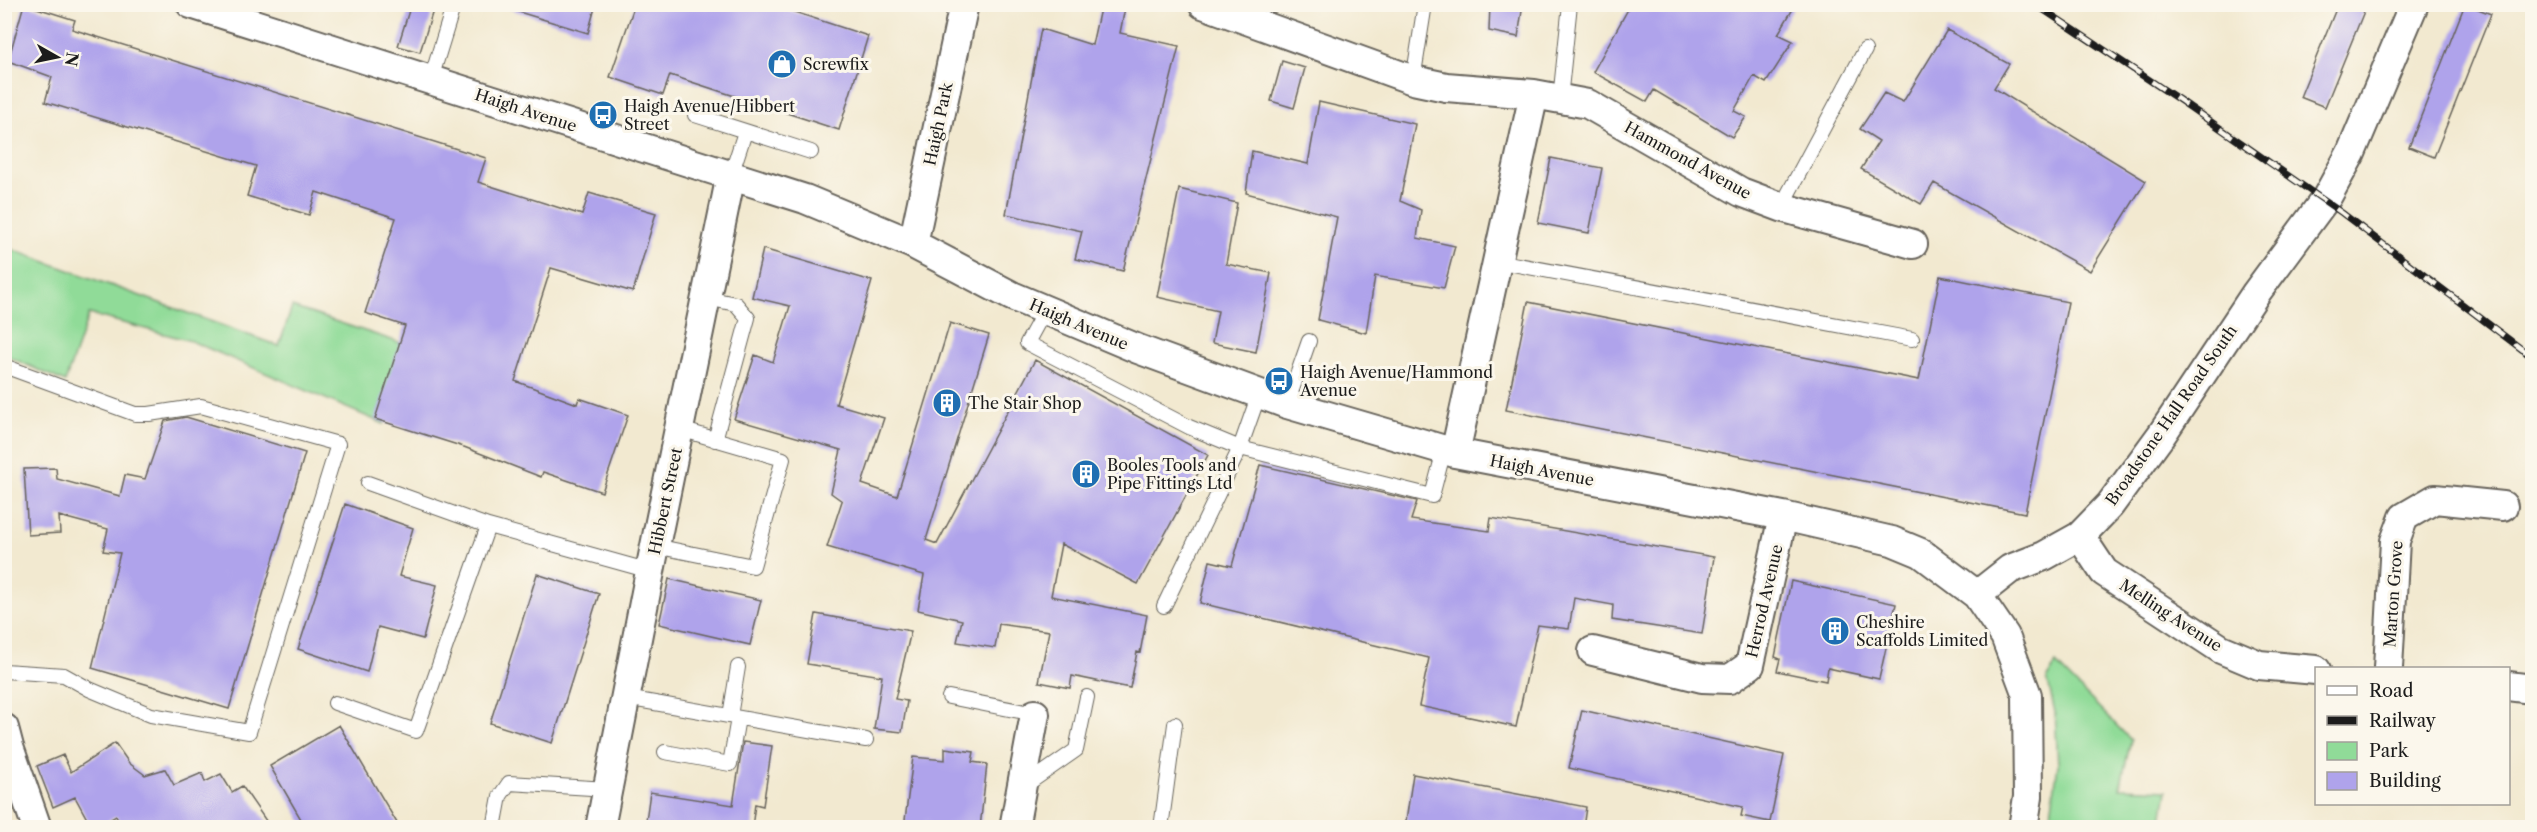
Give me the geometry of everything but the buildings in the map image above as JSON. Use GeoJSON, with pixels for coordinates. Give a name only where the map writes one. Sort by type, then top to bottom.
{"type":"FeatureCollection","features":[{"type":"Feature","properties":{"kind":"street","name":"Haigh Avenue"},"geometry":{"type":"LineString","coordinates":[[191,4],[805,200],[913,244],[1012,296],[1045,310],[1138,349],[1287,404],[1450,452],[1783,516],[1892,541],[1921,553],[1977,596]]}},
{"type":"Feature","properties":{"kind":"street","name":"Hammond Avenue"},"geometry":{"type":"LineString","coordinates":[[1203,4],[1247,12],[1413,80],[1446,87],[1547,96],[1588,104],[1741,192],[1781,207],[1912,244]]}},
{"type":"Feature","properties":{"kind":"street","name":"Broadstone Hall Road South"},"geometry":{"type":"LineString","coordinates":[[1977,596],[2010,569],[2044,556],[2080,536],[2110,505],[2156,443],[2256,293],[2327,197],[2351,153],[2414,4]]}},
{"type":"Feature","properties":{"kind":"street","name":"Haigh Park"},"geometry":{"type":"LineString","coordinates":[[913,244],[962,5]]}},
{"type":"Feature","properties":{"kind":"street"},"geometry":{"type":"LineString","coordinates":[[1450,452],[1497,261],[1547,96]]}},
{"type":"Feature","properties":{"kind":"street","name":"Hibbert Street"},"geometry":{"type":"LineString","coordinates":[[600,828],[652,559],[731,176]]}},
{"type":"Feature","properties":{"kind":"street","name":"Marton Grove"},"geometry":{"type":"LineString","coordinates":[[2388,667],[2395,541],[2404,517],[2434,499],[2503,506]]}},
{"type":"Feature","properties":{"kind":"street","name":"Herrod Avenue"},"geometry":{"type":"LineString","coordinates":[[1593,651],[1702,678],[1730,679],[1750,665],[1783,516]]}},
{"type":"Feature","properties":{"kind":"street","name":"Melling Avenue"},"geometry":{"type":"LineString","coordinates":[[2080,536],[2104,572],[2221,649],[2259,666],[2315,670]]}},
{"type":"Feature","properties":{"kind":"street"},"geometry":{"type":"LineString","coordinates":[[1977,596],[2005,636],[2027,695],[2028,798],[2023,828]]}},
{"type":"Feature","properties":{"kind":"street"},"geometry":{"type":"LineString","coordinates":[[2510,686],[2532,688]]}},
{"type":"Feature","properties":{"kind":"street"},"geometry":{"type":"LineString","coordinates":[[1014,828],[1035,714]]}},
{"type":"Feature","properties":{"kind":"street"},"geometry":{"type":"LineString","coordinates":[[4,728],[37,828]]}},
{"type":"Feature","properties":{"kind":"lane"},"geometry":{"type":"LineString","coordinates":[[431,80],[454,4]]}},
{"type":"Feature","properties":{"kind":"lane"},"geometry":{"type":"LineString","coordinates":[[1413,80],[1425,4]]}},
{"type":"Feature","properties":{"kind":"lane"},"geometry":{"type":"LineString","coordinates":[[1547,96],[1570,4]]}},
{"type":"Feature","properties":{"kind":"lane"},"geometry":{"type":"LineString","coordinates":[[1781,207],[1865,50]]}},
{"type":"Feature","properties":{"kind":"lane"},"geometry":{"type":"LineString","coordinates":[[695,115],[811,152]]}},
{"type":"Feature","properties":{"kind":"lane"},"geometry":{"type":"LineString","coordinates":[[731,176],[745,132]]}},
{"type":"Feature","properties":{"kind":"lane"},"geometry":{"type":"LineString","coordinates":[[1497,261],[1912,339]]}},
{"type":"Feature","properties":{"kind":"lane"},"geometry":{"type":"LineString","coordinates":[[706,298],[736,304],[748,318],[716,440]]}},
{"type":"Feature","properties":{"kind":"lane"},"geometry":{"type":"LineString","coordinates":[[1045,310],[1027,343],[1189,427],[1240,448],[1432,496],[1450,452]]}},
{"type":"Feature","properties":{"kind":"lane"},"geometry":{"type":"LineString","coordinates":[[1287,404],[1309,341]]}},
{"type":"Feature","properties":{"kind":"lane"},"geometry":{"type":"LineString","coordinates":[[4,366],[135,414],[201,406],[338,444],[249,732],[151,715],[89,689],[64,675],[4,671]]}},
{"type":"Feature","properties":{"kind":"lane"},"geometry":{"type":"LineString","coordinates":[[1164,606],[1240,448],[1259,394]]}},
{"type":"Feature","properties":{"kind":"lane"},"geometry":{"type":"LineString","coordinates":[[368,483],[488,526],[652,559],[753,566],[783,459],[680,429]]}},
{"type":"Feature","properties":{"kind":"lane"},"geometry":{"type":"LineString","coordinates":[[335,703],[416,730],[488,526]]}},
{"type":"Feature","properties":{"kind":"lane"},"geometry":{"type":"LineString","coordinates":[[665,752],[730,764],[738,667]]}},
{"type":"Feature","properties":{"kind":"lane"},"geometry":{"type":"LineString","coordinates":[[949,696],[1035,714]]}},
{"type":"Feature","properties":{"kind":"lane"},"geometry":{"type":"LineString","coordinates":[[1021,788],[1076,750],[1087,697]]}},
{"type":"Feature","properties":{"kind":"lane"},"geometry":{"type":"LineString","coordinates":[[626,698],[866,740]]}},
{"type":"Feature","properties":{"kind":"lane"},"geometry":{"type":"LineString","coordinates":[[1161,828],[1175,724]]}},
{"type":"Feature","properties":{"kind":"lane"},"geometry":{"type":"LineString","coordinates":[[494,828],[500,796],[509,783],[608,789]]}},
{"type":"Feature","properties":{"kind":"green space"},"geometry":{"type":"Polygon","coordinates":[[[5,247],[279,346],[292,307],[407,345],[384,424],[191,341],[89,314],[65,382],[5,355],[5,247]]]}},
{"type":"Feature","properties":{"kind":"green space"},"geometry":{"type":"Polygon","coordinates":[[[2056,664],[2131,740],[2120,788],[2167,790],[2161,827],[2049,827],[2058,765],[2055,712],[2047,678],[2056,664]]]}},
{"type":"Feature","properties":{"kind":"railway"},"geometry":{"type":"LineString","coordinates":[[2035,4],[2181,101],[2342,213],[2532,357]]}},
{"type":"Feature","properties":{"kind":"place","name":"Screwfix"},"geometry":{"type":"Point","coordinates":[782,64]}},
{"type":"Feature","properties":{"kind":"place","name":"Haigh Avenue/Hibbert Street"},"geometry":{"type":"Point","coordinates":[603,115]}},
{"type":"Feature","properties":{"kind":"place","name":"Haigh Avenue/Hammond Avenue"},"geometry":{"type":"Point","coordinates":[1279,381]}},
{"type":"Feature","properties":{"kind":"place","name":"The Stair Shop"},"geometry":{"type":"Point","coordinates":[947,403]}},
{"type":"Feature","properties":{"kind":"place","name":"Booles Tools and Pipe Fittings Ltd"},"geometry":{"type":"Point","coordinates":[1086,474]}},
{"type":"Feature","properties":{"kind":"place","name":"Cheshire Scaffolds Limited"},"geometry":{"type":"Point","coordinates":[1835,631]}}]}
